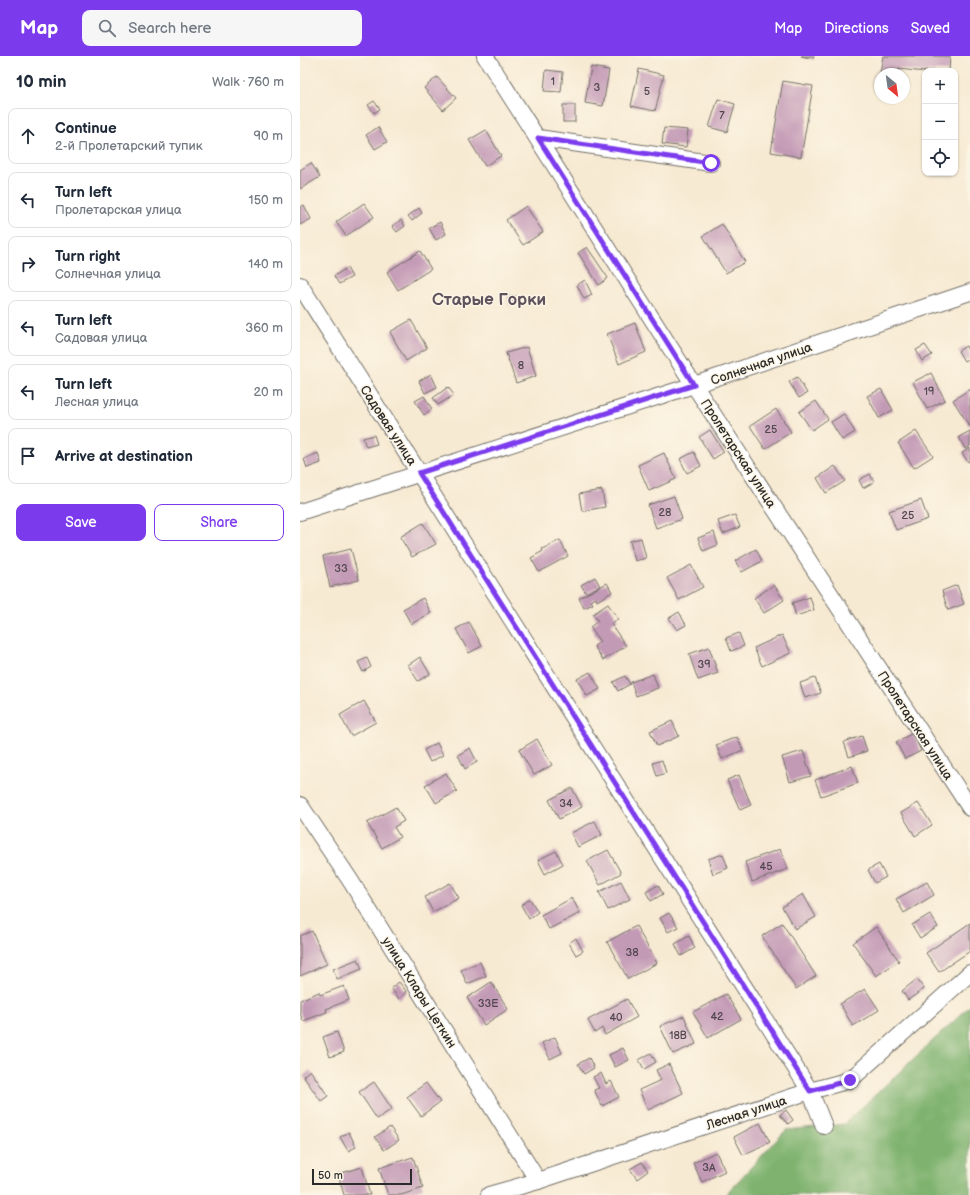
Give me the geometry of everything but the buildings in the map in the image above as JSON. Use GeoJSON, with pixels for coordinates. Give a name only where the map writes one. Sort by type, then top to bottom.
{"type":"FeatureCollection","features":[{"type":"Feature","properties":{"kind":"street","name":"Пролетарская улица"},"geometry":{"type":"LineString","coordinates":[[485,56],[694,385],[970,808]]}},
{"type":"Feature","properties":{"kind":"street"},"geometry":{"type":"LineString","coordinates":[[538,138],[711,163]]}},
{"type":"Feature","properties":{"kind":"street","name":"Садовая улица"},"geometry":{"type":"LineString","coordinates":[[300,286],[810,1091],[824,1126]]}},
{"type":"Feature","properties":{"kind":"street","name":"Солнечная улица"},"geometry":{"type":"LineString","coordinates":[[300,512],[694,385],[970,292]]}},
{"type":"Feature","properties":{"kind":"street","name":"улица Клары Цеткин"},"geometry":{"type":"LineString","coordinates":[[300,805],[350,880],[538,1181]]}},
{"type":"Feature","properties":{"kind":"street","name":"Лесная улица"},"geometry":{"type":"LineString","coordinates":[[489,1195],[538,1181],[810,1091],[850,1080],[970,973]]}},
{"type":"Feature","properties":{"kind":"green space"},"geometry":{"type":"Polygon","coordinates":[[[970,1006],[970,1195],[725,1195],[786,1130],[844,1124],[970,1006]]]}},
{"type":"Feature","properties":{"kind":"district","name":"Старые Горки"},"geometry":{"type":"Point","coordinates":[489,299]}},
{"type":"Feature","properties":{"kind":"route"},"geometry":{"type":"LineString","coordinates":[[711,163],[538,138],[694,385],[419,473],[810,1091],[850,1080]]}}]}
